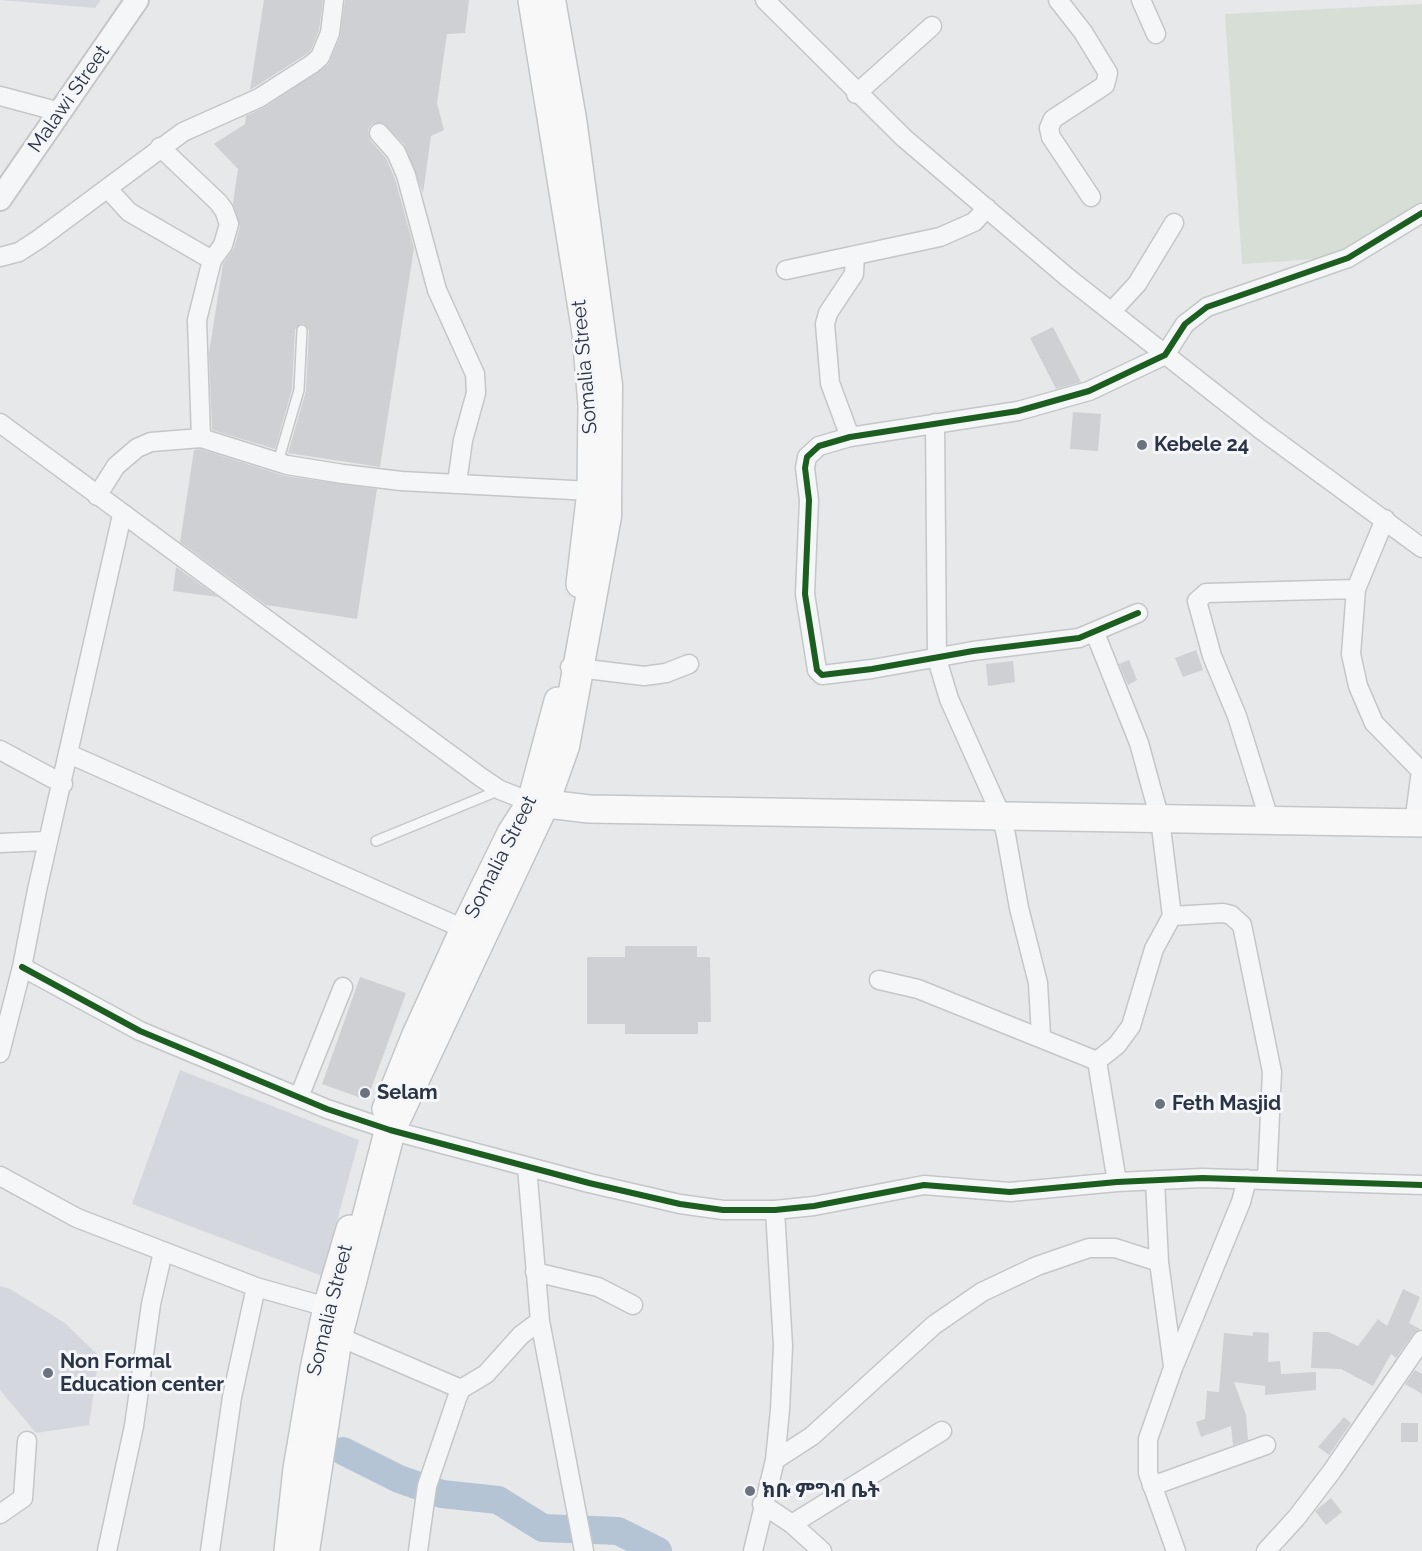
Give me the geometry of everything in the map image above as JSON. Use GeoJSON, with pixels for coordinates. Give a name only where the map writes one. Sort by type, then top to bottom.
{"type":"FeatureCollection","features":[{"type":"Feature","properties":{"kind":"main road","name":"Somalia Street"},"geometry":{"type":"LineString","coordinates":[[532,0],[586,333],[592,405],[591,491],[573,667]]}},
{"type":"Feature","properties":{"kind":"main road"},"geometry":{"type":"LineString","coordinates":[[304,1551],[329,1324],[384,1128],[564,746],[573,667],[606,516],[607,386],[571,119],[550,0]]}},
{"type":"Feature","properties":{"kind":"main road","name":"Somalia Street"},"geometry":{"type":"LineString","coordinates":[[384,1128],[415,1037],[464,929],[511,833],[537,804]]}},
{"type":"Feature","properties":{"kind":"main road"},"geometry":{"type":"LineString","coordinates":[[537,804],[589,809],[1418,823]]}},
{"type":"Feature","properties":{"kind":"main road","name":"Somalia Street"},"geometry":{"type":"LineString","coordinates":[[288,1551],[304,1422],[329,1324]]}},
{"type":"Feature","properties":{"kind":"street","name":"Malawi Street"},"geometry":{"type":"LineString","coordinates":[[0,199],[137,0]]}},
{"type":"Feature","properties":{"kind":"street"},"geometry":{"type":"LineString","coordinates":[[0,257],[19,252],[183,132],[260,98],[312,64],[325,48],[330,33],[334,0]]}},
{"type":"Feature","properties":{"kind":"street"},"geometry":{"type":"LineString","coordinates":[[1058,0],[1083,33],[1108,73],[1105,85],[1053,119],[1049,128],[1051,137],[1091,197]]}},
{"type":"Feature","properties":{"kind":"street"},"geometry":{"type":"LineString","coordinates":[[1141,0],[1156,34]]}},
{"type":"Feature","properties":{"kind":"street"},"geometry":{"type":"LineString","coordinates":[[777,3],[856,94],[904,138],[1165,355],[1295,455],[1422,548]]}},
{"type":"Feature","properties":{"kind":"street"},"geometry":{"type":"LineString","coordinates":[[856,94],[932,26]]}},
{"type":"Feature","properties":{"kind":"street"},"geometry":{"type":"LineString","coordinates":[[0,96],[60,112]]}},
{"type":"Feature","properties":{"kind":"street"},"geometry":{"type":"LineString","coordinates":[[379,133],[396,152],[406,175],[437,290],[475,374],[476,393],[463,440],[457,483]]}},
{"type":"Feature","properties":{"kind":"street"},"geometry":{"type":"LineString","coordinates":[[160,147],[218,202],[227,216],[228,234],[212,260],[196,334],[201,438]]}},
{"type":"Feature","properties":{"kind":"street"},"geometry":{"type":"LineString","coordinates":[[108,189],[129,212],[212,260]]}},
{"type":"Feature","properties":{"kind":"street"},"geometry":{"type":"LineString","coordinates":[[786,270],[954,232],[974,222],[987,208]]}},
{"type":"Feature","properties":{"kind":"street"},"geometry":{"type":"LineString","coordinates":[[1138,613],[1095,633],[937,659],[825,675],[818,673],[806,594],[809,500],[805,462],[813,449],[850,437],[1018,411],[1068,399],[1165,355],[1185,324],[1207,307],[1348,258],[1422,213]]}},
{"type":"Feature","properties":{"kind":"street"},"geometry":{"type":"LineString","coordinates":[[1111,312],[1137,284],[1174,223]]}},
{"type":"Feature","properties":{"kind":"street"},"geometry":{"type":"LineString","coordinates":[[850,437],[830,383],[825,324],[828,313],[854,274],[855,255]]}},
{"type":"Feature","properties":{"kind":"street"},"geometry":{"type":"LineString","coordinates":[[0,423],[122,515],[500,790],[537,804]]}},
{"type":"Feature","properties":{"kind":"street"},"geometry":{"type":"LineString","coordinates":[[935,423],[937,659],[958,721],[1001,815],[1038,983],[1041,1036]]}},
{"type":"Feature","properties":{"kind":"street"},"geometry":{"type":"LineString","coordinates":[[97,496],[116,466],[137,448],[151,442],[201,438],[278,462],[401,481],[591,491]]}},
{"type":"Feature","properties":{"kind":"street"},"geometry":{"type":"LineString","coordinates":[[0,1053],[22,967],[47,841],[63,784],[122,515]]}},
{"type":"Feature","properties":{"kind":"street"},"geometry":{"type":"LineString","coordinates":[[1385,519],[1356,589],[1352,634],[1353,669],[1374,723],[1421,771],[1418,823]]}},
{"type":"Feature","properties":{"kind":"street"},"geometry":{"type":"LineString","coordinates":[[1270,822],[1237,716],[1212,656],[1197,601],[1206,593],[1356,589]]}},
{"type":"Feature","properties":{"kind":"street"},"geometry":{"type":"LineString","coordinates":[[1095,633],[1139,743],[1160,819],[1172,916],[1154,949],[1131,1026],[1117,1045],[1097,1061]]}},
{"type":"Feature","properties":{"kind":"street"},"geometry":{"type":"LineString","coordinates":[[573,667],[654,675],[689,664]]}},
{"type":"Feature","properties":{"kind":"street"},"geometry":{"type":"LineString","coordinates":[[0,750],[63,784]]}},
{"type":"Feature","properties":{"kind":"street"},"geometry":{"type":"LineString","coordinates":[[69,754],[464,929]]}},
{"type":"Feature","properties":{"kind":"street"},"geometry":{"type":"LineString","coordinates":[[0,843],[47,841]]}},
{"type":"Feature","properties":{"kind":"street"},"geometry":{"type":"LineString","coordinates":[[1172,916],[1223,913],[1231,915],[1242,925],[1272,1072],[1267,1179]]}},
{"type":"Feature","properties":{"kind":"street"},"geometry":{"type":"LineString","coordinates":[[22,967],[140,1031],[299,1097],[384,1128],[527,1167],[680,1204],[723,1210],[775,1210],[814,1206],[917,1186],[1010,1192],[1116,1182],[1248,1179],[1422,1185]]}},
{"type":"Feature","properties":{"kind":"street"},"geometry":{"type":"LineString","coordinates":[[879,980],[918,989],[1041,1036],[1097,1061]]}},
{"type":"Feature","properties":{"kind":"street"},"geometry":{"type":"LineString","coordinates":[[299,1097],[343,987]]}},
{"type":"Feature","properties":{"kind":"street"},"geometry":{"type":"LineString","coordinates":[[1097,1061],[1116,1182]]}},
{"type":"Feature","properties":{"kind":"street"},"geometry":{"type":"LineString","coordinates":[[527,1167],[540,1321],[581,1537]]}},
{"type":"Feature","properties":{"kind":"street"},"geometry":{"type":"LineString","coordinates":[[0,1176],[76,1218],[256,1287],[461,1389]]}},
{"type":"Feature","properties":{"kind":"street"},"geometry":{"type":"LineString","coordinates":[[1176,1551],[1152,1486],[1147,1463],[1148,1439],[1173,1368],[1232,1227],[1248,1179]]}},
{"type":"Feature","properties":{"kind":"street"},"geometry":{"type":"LineString","coordinates":[[1155,1180],[1159,1262],[1173,1368]]}},
{"type":"Feature","properties":{"kind":"street"},"geometry":{"type":"LineString","coordinates":[[753,1551],[762,1504],[775,1460],[783,1346],[775,1210]]}},
{"type":"Feature","properties":{"kind":"street"},"geometry":{"type":"LineString","coordinates":[[775,1460],[812,1436],[956,1307],[1036,1266],[1089,1248],[1115,1248],[1159,1262]]}},
{"type":"Feature","properties":{"kind":"street"},"geometry":{"type":"LineString","coordinates":[[106,1551],[134,1426],[151,1304],[163,1252]]}},
{"type":"Feature","properties":{"kind":"street"},"geometry":{"type":"LineString","coordinates":[[535,1272],[598,1287],[633,1305]]}},
{"type":"Feature","properties":{"kind":"street"},"geometry":{"type":"LineString","coordinates":[[210,1551],[232,1397],[256,1287]]}},
{"type":"Feature","properties":{"kind":"street"},"geometry":{"type":"LineString","coordinates":[[418,1551],[425,1494],[461,1389],[486,1374],[521,1335],[540,1321]]}},
{"type":"Feature","properties":{"kind":"street"},"geometry":{"type":"LineString","coordinates":[[1267,1550],[1297,1518],[1332,1471],[1422,1340]]}},
{"type":"Feature","properties":{"kind":"street"},"geometry":{"type":"LineString","coordinates":[[792,1524],[942,1431]]}},
{"type":"Feature","properties":{"kind":"street"},"geometry":{"type":"LineString","coordinates":[[0,1514],[23,1498],[27,1441]]}},
{"type":"Feature","properties":{"kind":"street"},"geometry":{"type":"LineString","coordinates":[[1152,1486],[1266,1445]]}},
{"type":"Feature","properties":{"kind":"street"},"geometry":{"type":"LineString","coordinates":[[762,1504],[792,1524],[822,1551]]}},
{"type":"Feature","properties":{"kind":"lane"},"geometry":{"type":"LineString","coordinates":[[278,462],[299,390],[302,330]]}},
{"type":"Feature","properties":{"kind":"lane"},"geometry":{"type":"LineString","coordinates":[[376,841],[500,790]]}},
{"type":"Feature","properties":{"kind":"shaded area"},"geometry":{"type":"Polygon","coordinates":[[[0,0],[101,0],[95,8],[0,0]]]}},
{"type":"Feature","properties":{"kind":"shaded area"},"geometry":{"type":"Polygon","coordinates":[[[1422,4],[1422,205],[1346,257],[1242,264],[1225,14],[1422,4]]]}},
{"type":"Feature","properties":{"kind":"shaded area"},"geometry":{"type":"Polygon","coordinates":[[[180,1070],[359,1140],[322,1276],[132,1204],[180,1070]]]}},
{"type":"Feature","properties":{"kind":"shaded area","name":"Non Formal Education center"},"geometry":{"type":"Polygon","coordinates":[[[0,1286],[10,1289],[65,1323],[99,1356],[89,1425],[36,1433],[0,1390],[0,1286]]]}},
{"type":"Feature","properties":{"kind":"building"},"geometry":{"type":"Polygon","coordinates":[[[264,0],[323,0],[319,30],[311,50],[250,90],[264,0]]]}},
{"type":"Feature","properties":{"kind":"building"},"geometry":{"type":"Polygon","coordinates":[[[345,0],[469,0],[465,33],[447,34],[437,103],[444,130],[431,136],[423,193],[404,144],[383,123],[372,124],[368,130],[370,140],[386,158],[395,179],[414,248],[380,467],[288,453],[306,391],[309,330],[303,323],[295,329],[292,389],[275,449],[212,430],[209,353],[223,264],[234,248],[240,226],[233,203],[238,169],[214,144],[245,124],[246,116],[265,107],[328,65],[340,37],[345,0]]]}},
{"type":"Feature","properties":{"kind":"building"},"geometry":{"type":"Polygon","coordinates":[[[1053,327],[1081,382],[1056,389],[1030,338],[1053,327]]]}},
{"type":"Feature","properties":{"kind":"building"},"geometry":{"type":"Polygon","coordinates":[[[1073,412],[1101,414],[1098,451],[1070,449],[1073,412]]]}},
{"type":"Feature","properties":{"kind":"building"},"geometry":{"type":"Polygon","coordinates":[[[200,449],[285,476],[377,489],[357,619],[266,605],[180,542],[194,450],[200,449]]]}},
{"type":"Feature","properties":{"kind":"building"},"geometry":{"type":"Polygon","coordinates":[[[176,567],[218,597],[173,591],[176,567]]]}},
{"type":"Feature","properties":{"kind":"building"},"geometry":{"type":"Polygon","coordinates":[[[1196,650],[1203,670],[1183,677],[1175,658],[1196,650]]]}},
{"type":"Feature","properties":{"kind":"building"},"geometry":{"type":"Polygon","coordinates":[[[1129,660],[1137,680],[1128,685],[1119,664],[1129,660]]]}},
{"type":"Feature","properties":{"kind":"building"},"geometry":{"type":"Polygon","coordinates":[[[1013,661],[1015,682],[988,686],[986,664],[1013,661]]]}},
{"type":"Feature","properties":{"kind":"building"},"geometry":{"type":"Polygon","coordinates":[[[625,946],[697,946],[697,957],[710,957],[711,1022],[698,1022],[698,1034],[625,1034],[625,1024],[587,1024],[587,957],[625,957],[625,946]]]}},
{"type":"Feature","properties":{"kind":"building"},"geometry":{"type":"Polygon","coordinates":[[[360,977],[406,993],[367,1100],[322,1084],[360,977]]]}},
{"type":"Feature","properties":{"kind":"building"},"geometry":{"type":"Polygon","coordinates":[[[1403,1289],[1420,1297],[1409,1323],[1420,1329],[1413,1334],[1396,1358],[1391,1354],[1373,1386],[1341,1369],[1311,1368],[1313,1332],[1328,1332],[1358,1346],[1378,1319],[1387,1326],[1403,1289]]]}},
{"type":"Feature","properties":{"kind":"building"},"geometry":{"type":"Polygon","coordinates":[[[1253,1332],[1269,1333],[1268,1362],[1280,1361],[1281,1374],[1316,1372],[1316,1390],[1265,1395],[1265,1386],[1234,1382],[1246,1415],[1248,1440],[1233,1445],[1231,1426],[1201,1437],[1196,1422],[1205,1419],[1207,1391],[1219,1392],[1224,1333],[1253,1336],[1253,1332]]]}},
{"type":"Feature","properties":{"kind":"building"},"geometry":{"type":"Polygon","coordinates":[[[1415,1370],[1422,1374],[1422,1394],[1405,1384],[1415,1370]]]}},
{"type":"Feature","properties":{"kind":"building"},"geometry":{"type":"Polygon","coordinates":[[[1344,1417],[1351,1423],[1329,1455],[1318,1447],[1344,1417]]]}},
{"type":"Feature","properties":{"kind":"building"},"geometry":{"type":"Polygon","coordinates":[[[1401,1423],[1418,1423],[1418,1442],[1401,1442],[1401,1423]]]}},
{"type":"Feature","properties":{"kind":"building"},"geometry":{"type":"Polygon","coordinates":[[[1331,1498],[1342,1512],[1326,1525],[1315,1511],[1331,1498]]]}},
{"type":"Feature","properties":{"kind":"waterway"},"geometry":{"type":"LineString","coordinates":[[343,1451],[399,1479],[442,1494],[498,1500],[543,1528],[618,1531],[658,1551]]}},
{"type":"Feature","properties":{"kind":"cycle path"},"geometry":{"type":"LineString","coordinates":[[1138,613],[1079,638],[973,651],[872,669],[822,675],[817,670],[805,594],[809,500],[805,468],[807,457],[819,446],[850,437],[1018,411],[1089,391],[1165,355],[1185,324],[1207,307],[1348,258],[1422,213]]}},
{"type":"Feature","properties":{"kind":"cycle path"},"geometry":{"type":"LineString","coordinates":[[22,967],[140,1031],[327,1109],[390,1130],[589,1183],[680,1204],[723,1210],[775,1210],[814,1206],[924,1185],[1010,1192],[1117,1182],[1202,1178],[1422,1185]]}},
{"type":"Feature","properties":{"kind":"place","name":"Kebele 24"},"geometry":{"type":"Point","coordinates":[1142,445]}},
{"type":"Feature","properties":{"kind":"place","name":"Selam"},"geometry":{"type":"Point","coordinates":[365,1093]}},
{"type":"Feature","properties":{"kind":"place","name":"Feth Masjid"},"geometry":{"type":"Point","coordinates":[1160,1104]}},
{"type":"Feature","properties":{"kind":"place","name":"Non Formal Education center"},"geometry":{"type":"Point","coordinates":[48,1373]}},
{"type":"Feature","properties":{"kind":"place","name":"ክቡ ምግብ ቤት"},"geometry":{"type":"Point","coordinates":[750,1491]}}]}
